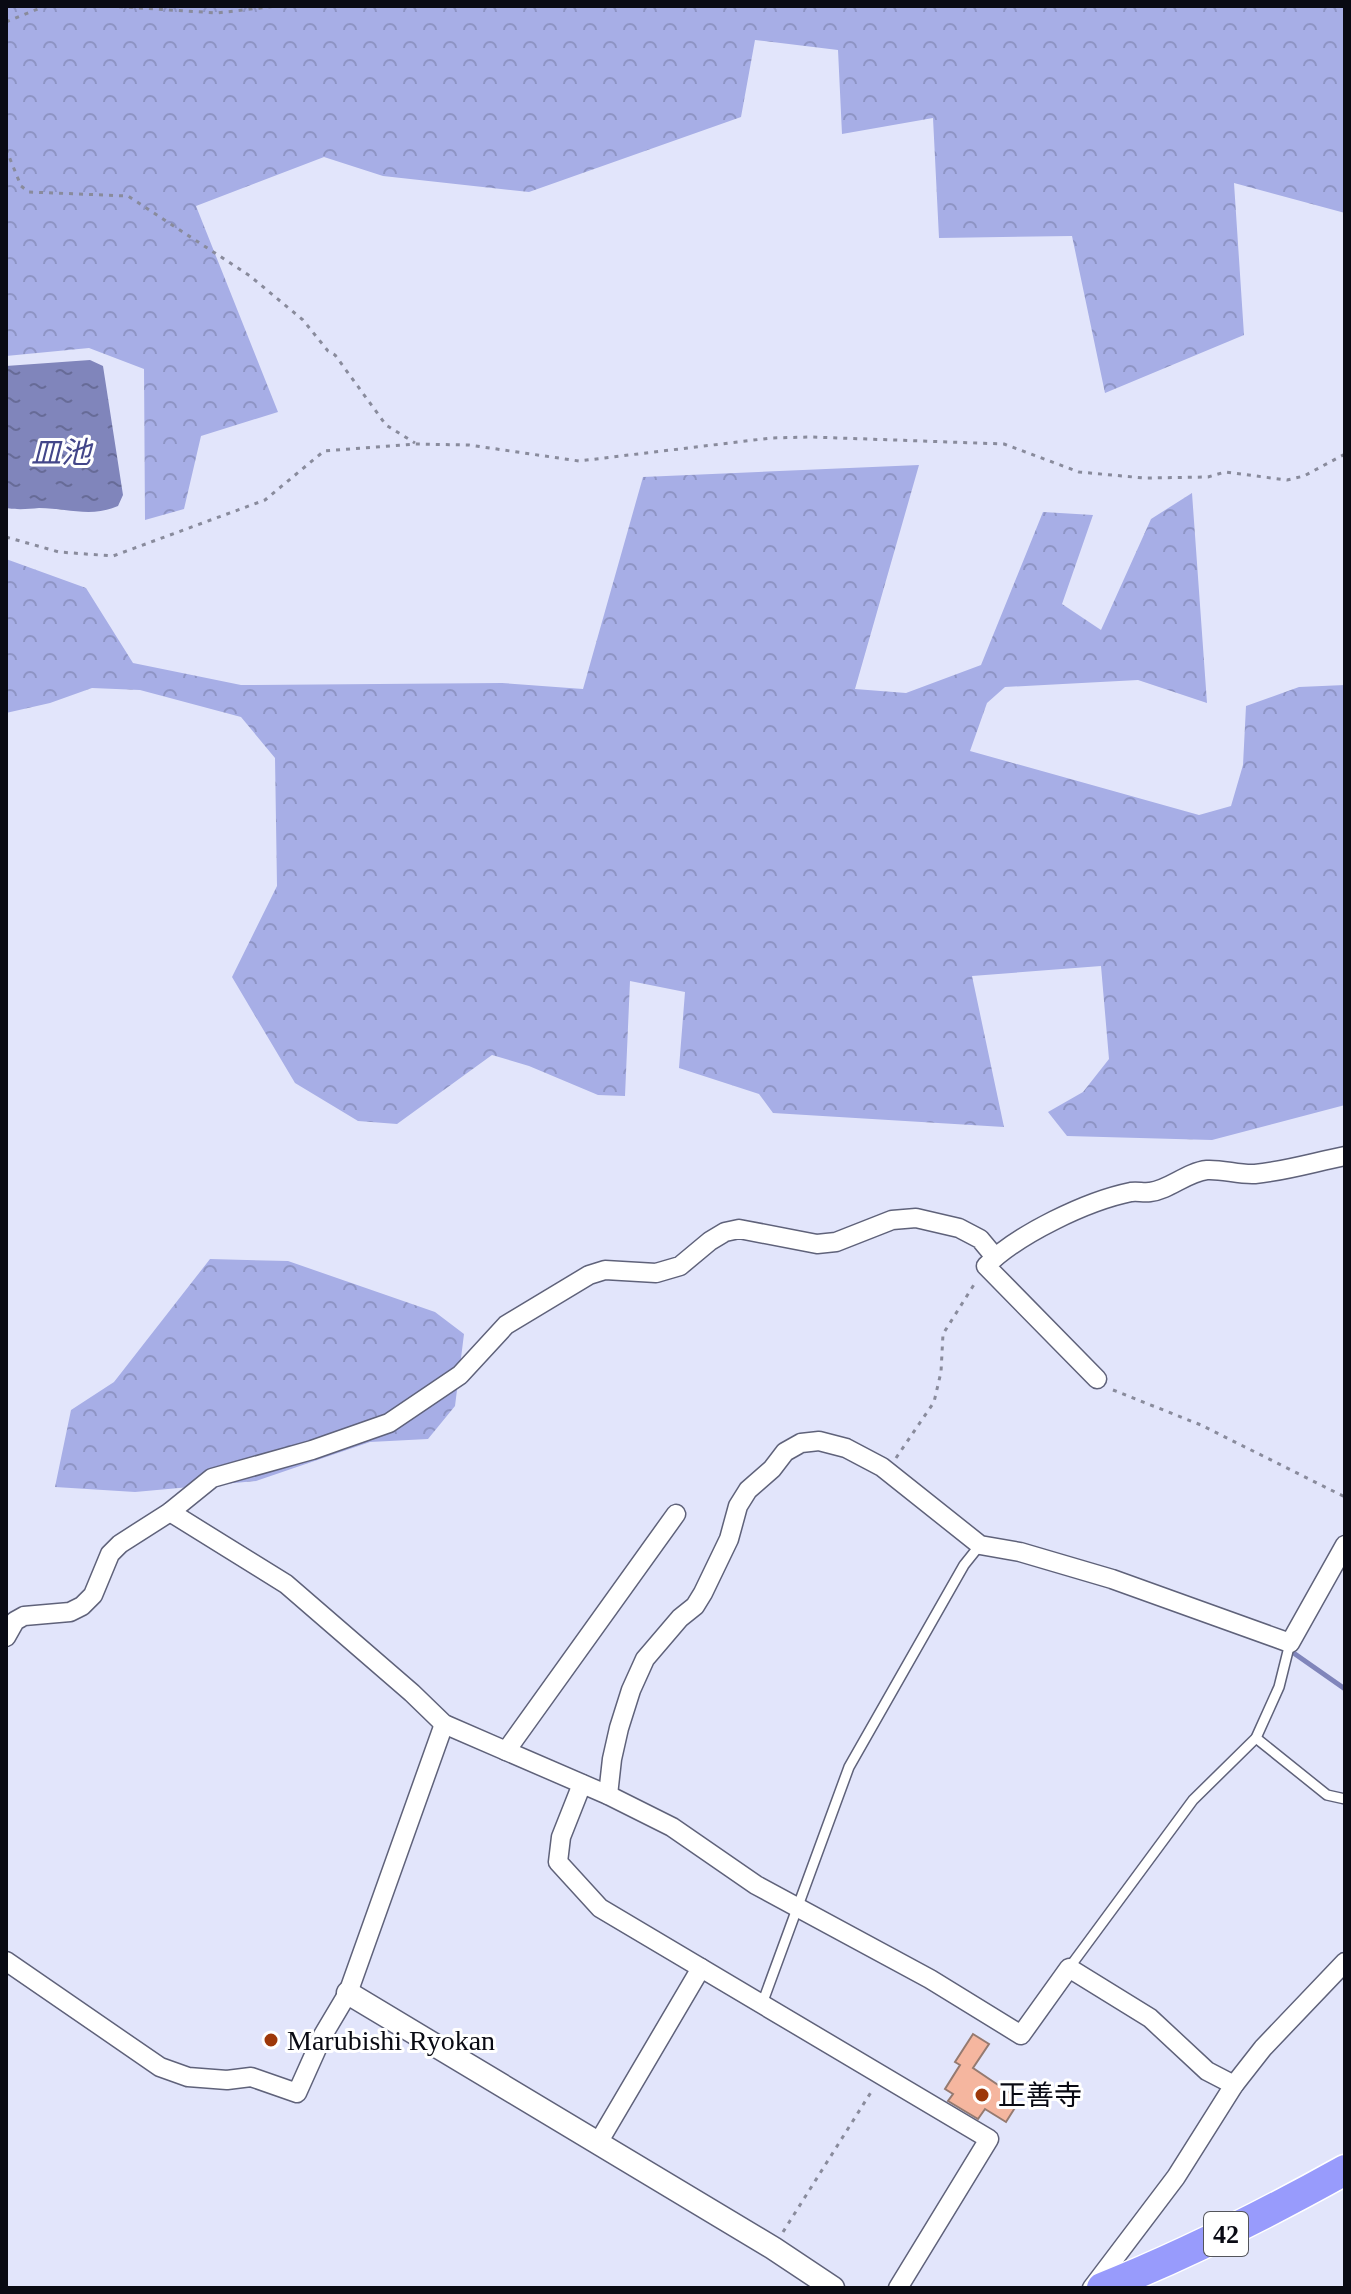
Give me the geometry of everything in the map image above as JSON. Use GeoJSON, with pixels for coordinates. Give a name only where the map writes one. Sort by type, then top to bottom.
{"type":"FeatureCollection","features":[{"type":"Feature","properties":{"kind":"highway","name":"42"},"geometry":{"type":"LineString","coordinates":[[1102,2288],[1161,2265],[1255,2220],[1345,2170]]}},
{"type":"Feature","properties":{"kind":"street"},"geometry":{"type":"LineString","coordinates":[[990,1262],[1058,1218],[1121,1194],[1151,1192],[1208,1170],[1258,1173],[1345,1156]]}},
{"type":"Feature","properties":{"kind":"street"},"geometry":{"type":"LineString","coordinates":[[6,1637],[15,1621],[24,1616],[70,1612],[82,1606],[93,1595],[110,1554],[120,1544],[170,1512],[212,1478],[312,1450],[389,1423],[460,1375],[506,1325],[589,1275],[605,1270],[656,1273],[680,1266],[725,1232],[739,1229],[817,1244],[836,1242],[892,1220],[916,1218],[959,1228],[980,1239],[990,1262],[1097,1379]]}},
{"type":"Feature","properties":{"kind":"street"},"geometry":{"type":"LineString","coordinates":[[608,1795],[612,1759],[631,1690],[645,1659],[680,1618],[695,1606],[703,1593],[729,1539],[738,1506],[748,1490],[772,1469],[785,1452],[801,1443],[819,1441],[846,1448],[886,1469],[980,1545],[1020,1552],[1112,1579],[1290,1643],[1345,1545]]}},
{"type":"Feature","properties":{"kind":"street"},"geometry":{"type":"LineString","coordinates":[[170,1512],[286,1584],[444,1724],[608,1795],[672,1827],[797,1909],[930,1979],[1021,2035],[1069,1968],[1150,2018],[1207,2071],[1234,2085]]}},
{"type":"Feature","properties":{"kind":"street"},"geometry":{"type":"LineString","coordinates":[[506,1751],[676,1514]]}},
{"type":"Feature","properties":{"kind":"street"},"geometry":{"type":"LineString","coordinates":[[6,1961],[160,2067],[188,2077],[227,2080],[251,2077],[297,2093],[323,2035],[348,1993],[444,1724]]}},
{"type":"Feature","properties":{"kind":"street"},"geometry":{"type":"LineString","coordinates":[[582,1784],[561,1837],[558,1862],[600,1908],[989,2139],[898,2288]]}},
{"type":"Feature","properties":{"kind":"street"},"geometry":{"type":"LineString","coordinates":[[1092,2288],[1176,2177],[1234,2085],[1263,2048],[1345,1962]]}},
{"type":"Feature","properties":{"kind":"street"},"geometry":{"type":"LineString","coordinates":[[598,2143],[701,1968]]}},
{"type":"Feature","properties":{"kind":"street"},"geometry":{"type":"LineString","coordinates":[[348,1993],[773,2248],[833,2288]]}},
{"type":"Feature","properties":{"kind":"lane"},"geometry":{"type":"LineString","coordinates":[[762,2004],[849,1767],[964,1565],[980,1545]]}},
{"type":"Feature","properties":{"kind":"lane"},"geometry":{"type":"LineString","coordinates":[[1069,1968],[1193,1800],[1256,1738],[1279,1687],[1290,1643]]}},
{"type":"Feature","properties":{"kind":"lane"},"geometry":{"type":"LineString","coordinates":[[1256,1738],[1327,1795],[1345,1799]]}},
{"type":"Feature","properties":{"kind":"path"},"geometry":{"type":"LineString","coordinates":[[6,22],[45,6]]}},
{"type":"Feature","properties":{"kind":"path"},"geometry":{"type":"LineString","coordinates":[[109,6],[217,13],[277,6]]}},
{"type":"Feature","properties":{"kind":"path"},"geometry":{"type":"LineString","coordinates":[[6,149],[21,186],[29,192],[128,196],[250,276],[303,320],[328,351],[335,355],[386,425],[415,444]]}},
{"type":"Feature","properties":{"kind":"path"},"geometry":{"type":"LineString","coordinates":[[6,537],[59,552],[113,556],[265,500],[324,451],[415,444],[469,445],[579,461],[771,438],[1004,444],[1079,472],[1144,478],[1208,477],[1225,472],[1287,480],[1304,476],[1345,454]]}},
{"type":"Feature","properties":{"kind":"path"},"geometry":{"type":"LineString","coordinates":[[886,1469],[902,1451],[934,1402],[941,1372],[943,1334],[990,1262]]}},
{"type":"Feature","properties":{"kind":"path"},"geometry":{"type":"LineString","coordinates":[[1097,1379],[1119,1393],[1201,1425],[1345,1497]]}},
{"type":"Feature","properties":{"kind":"path"},"geometry":{"type":"LineString","coordinates":[[773,2248],[882,2075]]}},
{"type":"Feature","properties":{"kind":"green space"},"geometry":{"type":"Polygon","coordinates":[[[6,6],[1345,6],[1345,213],[1234,183],[1244,335],[1105,393],[1072,236],[939,238],[933,118],[842,134],[838,50],[755,40],[741,117],[529,192],[383,176],[324,157],[196,206],[278,412],[201,436],[184,509],[145,520],[144,369],[89,348],[6,356],[6,6]]]}},
{"type":"Feature","properties":{"kind":"green space"},"geometry":{"type":"Polygon","coordinates":[[[919,465],[855,689],[906,693],[981,665],[1043,512],[1093,515],[1062,604],[1101,630],[1151,519],[1192,493],[1207,703],[1138,680],[1005,687],[987,703],[970,751],[1199,815],[1231,806],[1243,765],[1246,706],[1299,687],[1345,685],[1345,1105],[1212,1140],[1067,1136],[1048,1112],[1083,1092],[1109,1059],[1101,966],[972,976],[1004,1127],[773,1113],[759,1094],[679,1068],[685,992],[630,981],[625,1096],[598,1095],[529,1066],[492,1055],[397,1124],[358,1121],[295,1083],[232,977],[277,886],[275,758],[241,717],[140,690],[92,688],[50,703],[6,713],[6,559],[86,588],[133,663],[241,685],[502,683],[583,689],[643,477],[919,465]]]}},
{"type":"Feature","properties":{"kind":"green space"},"geometry":{"type":"Polygon","coordinates":[[[210,1259],[288,1261],[435,1312],[464,1334],[455,1406],[428,1439],[370,1442],[256,1481],[135,1492],[55,1487],[71,1410],[114,1382],[210,1259]]]}},
{"type":"Feature","properties":{"kind":"water","name":"皿池"},"geometry":{"type":"Polygon","coordinates":[[[90,360],[103,366],[123,495],[118,506],[89,512],[6,508],[6,366],[90,360]]]}},
{"type":"Feature","properties":{"kind":"building"},"geometry":{"type":"Polygon","coordinates":[[[973,2034],[989,2044],[973,2068],[1013,2095],[1011,2099],[1018,2103],[1006,2122],[985,2109],[978,2119],[948,2101],[953,2094],[945,2089],[960,2065],[955,2062],[973,2034]]]}},
{"type":"Feature","properties":{"kind":"waterway"},"geometry":{"type":"LineString","coordinates":[[1295,1654],[1345,1689]]}},
{"type":"Feature","properties":{"kind":"place","name":"Marubishi Ryokan"},"geometry":{"type":"Point","coordinates":[271,2040]}},
{"type":"Feature","properties":{"kind":"place","name":"正善寺"},"geometry":{"type":"Point","coordinates":[982,2095]}}]}
